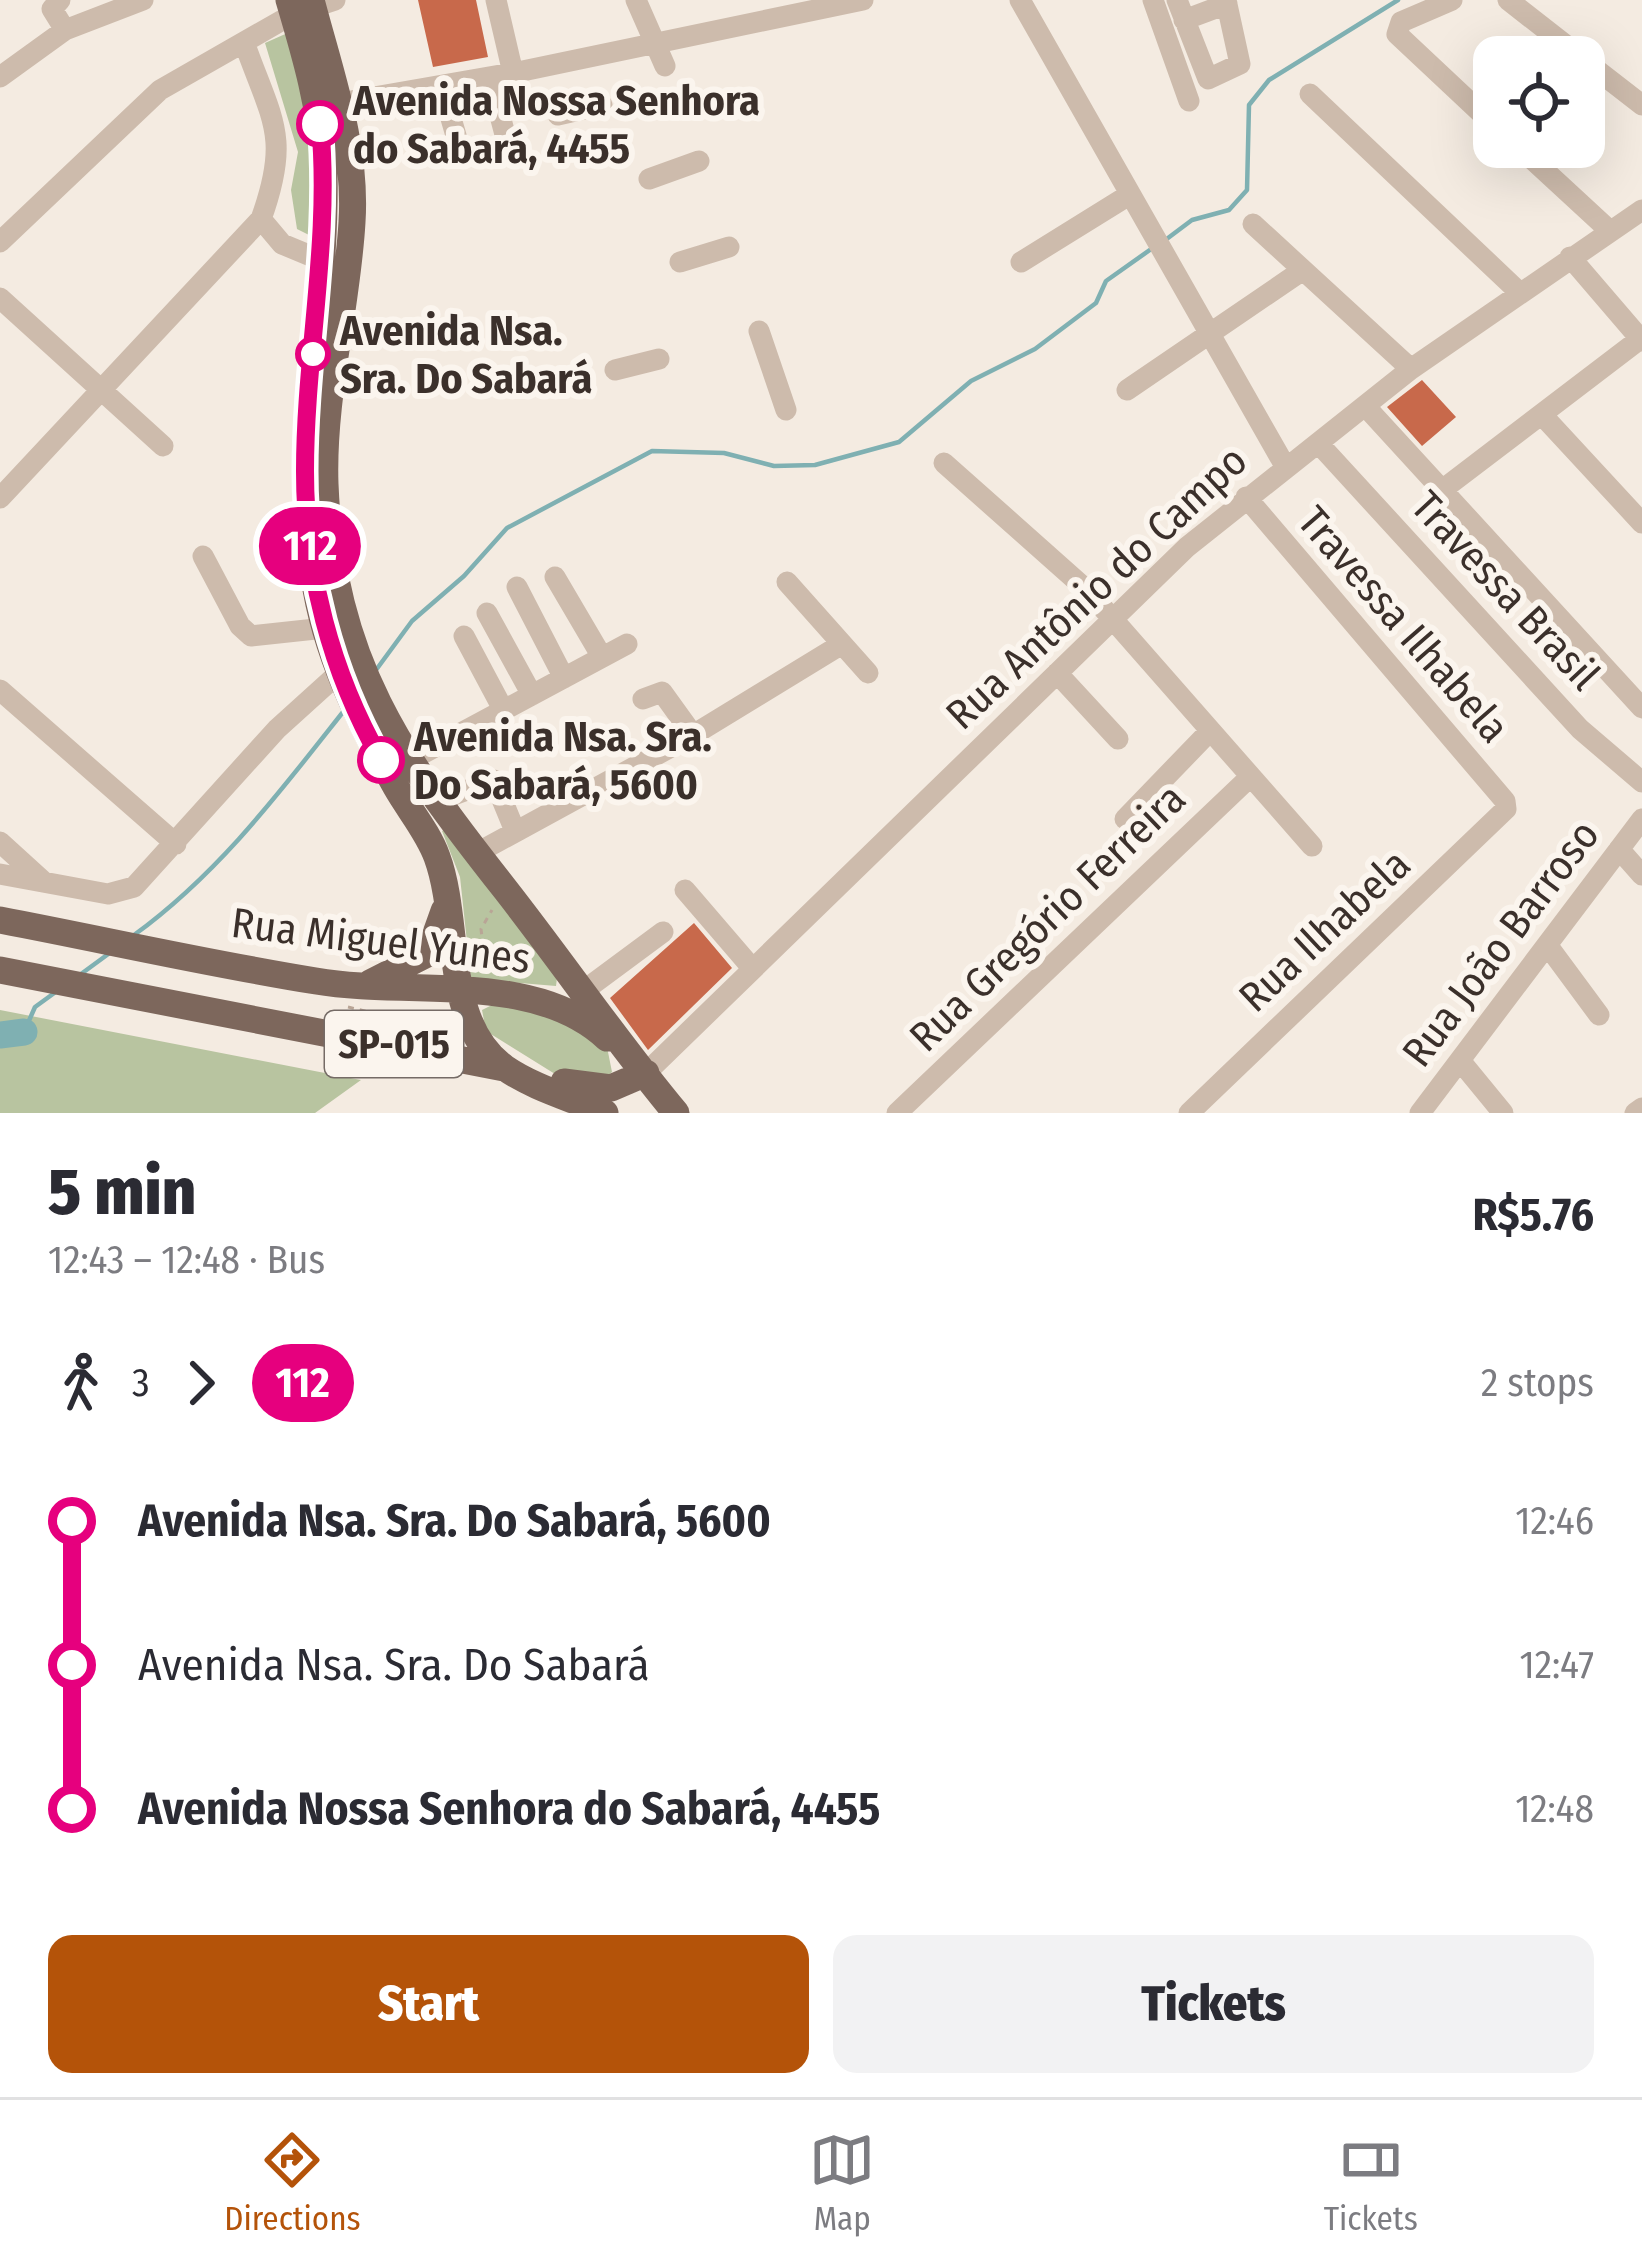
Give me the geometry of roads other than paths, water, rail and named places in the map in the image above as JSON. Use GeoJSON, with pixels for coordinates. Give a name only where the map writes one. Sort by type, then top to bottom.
{"type":"FeatureCollection","features":[{"type":"Feature","properties":{"kind":"main road"},"geometry":{"type":"LineString","coordinates":[[308,4],[328,105],[361,221],[326,441],[330,537],[351,641],[370,694],[407,762],[676,1113]]}},
{"type":"Feature","properties":{"kind":"main road"},"geometry":{"type":"LineString","coordinates":[[328,105],[323,261],[305,472],[314,580],[325,628],[359,722],[433,846],[448,896],[461,993],[474,1031],[505,1068],[605,1113]]}},
{"type":"Feature","properties":{"kind":"main road"},"geometry":{"type":"LineString","coordinates":[[351,997],[429,953],[448,896]]}},
{"type":"Feature","properties":{"kind":"main road","name":"Rua Miguel Yunes"},"geometry":{"type":"LineString","coordinates":[[0,920],[351,997],[461,993],[554,1006],[596,1028],[646,1073]]}},
{"type":"Feature","properties":{"kind":"main road"},"geometry":{"type":"LineString","coordinates":[[0,954],[47,959],[58,931]]}},
{"type":"Feature","properties":{"kind":"main road","name":"SP-015"},"geometry":{"type":"LineString","coordinates":[[0,970],[596,1089],[628,1084],[646,1073]]}},
{"type":"Feature","properties":{"kind":"street"},"geometry":{"type":"LineString","coordinates":[[60,0],[52,9],[65,30]]}},
{"type":"Feature","properties":{"kind":"street"},"geometry":{"type":"LineString","coordinates":[[0,77],[65,30],[143,0]]}},
{"type":"Feature","properties":{"kind":"street"},"geometry":{"type":"LineString","coordinates":[[496,0],[513,73]]}},
{"type":"Feature","properties":{"kind":"street"},"geometry":{"type":"LineString","coordinates":[[635,0],[662,54]]}},
{"type":"Feature","properties":{"kind":"street"},"geometry":{"type":"LineString","coordinates":[[328,105],[513,73],[593,67],[662,54],[863,0]]}},
{"type":"Feature","properties":{"kind":"street"},"geometry":{"type":"LineString","coordinates":[[1021,0],[1285,466]]}},
{"type":"Feature","properties":{"kind":"street"},"geometry":{"type":"LineString","coordinates":[[1153,0],[1189,101]]}},
{"type":"Feature","properties":{"kind":"street"},"geometry":{"type":"LineString","coordinates":[[1452,0],[1401,22],[1397,34],[1473,105]]}},
{"type":"Feature","properties":{"kind":"street"},"geometry":{"type":"LineString","coordinates":[[1508,0],[1554,36]]}},
{"type":"Feature","properties":{"kind":"street"},"geometry":{"type":"LineString","coordinates":[[1227,2],[1240,64],[1208,80],[1181,10],[1227,2]]}},
{"type":"Feature","properties":{"kind":"street"},"geometry":{"type":"LineString","coordinates":[[0,242],[160,90],[308,4]]}},
{"type":"Feature","properties":{"kind":"street"},"geometry":{"type":"LineString","coordinates":[[3,488],[261,219],[277,176],[278,139],[244,42]]}},
{"type":"Feature","properties":{"kind":"street"},"geometry":{"type":"LineString","coordinates":[[1605,76],[1642,105]]}},
{"type":"Feature","properties":{"kind":"street"},"geometry":{"type":"LineString","coordinates":[[490,78],[507,142]]}},
{"type":"Feature","properties":{"kind":"street"},"geometry":{"type":"LineString","coordinates":[[442,87],[461,153]]}},
{"type":"Feature","properties":{"kind":"street"},"geometry":{"type":"LineString","coordinates":[[1310,94],[1520,292]]}},
{"type":"Feature","properties":{"kind":"street"},"geometry":{"type":"LineString","coordinates":[[558,115],[602,105]]}},
{"type":"Feature","properties":{"kind":"street"},"geometry":{"type":"LineString","coordinates":[[649,179],[699,161]]}},
{"type":"Feature","properties":{"kind":"street"},"geometry":{"type":"LineString","coordinates":[[1542,168],[1610,231]]}},
{"type":"Feature","properties":{"kind":"street"},"geometry":{"type":"LineString","coordinates":[[1021,262],[1129,195]]}},
{"type":"Feature","properties":{"kind":"street","name":"Rua Antônio do Campo"},"geometry":{"type":"LineString","coordinates":[[646,1073],[1246,496],[1411,369],[1642,210]]}},
{"type":"Feature","properties":{"kind":"street"},"geometry":{"type":"LineString","coordinates":[[261,219],[282,244],[323,261]]}},
{"type":"Feature","properties":{"kind":"street"},"geometry":{"type":"LineString","coordinates":[[1253,224],[1411,369]]}},
{"type":"Feature","properties":{"kind":"street"},"geometry":{"type":"LineString","coordinates":[[680,262],[729,247]]}},
{"type":"Feature","properties":{"kind":"street"},"geometry":{"type":"LineString","coordinates":[[1442,490],[1641,340],[1570,257]]}},
{"type":"Feature","properties":{"kind":"street"},"geometry":{"type":"LineString","coordinates":[[1127,390],[1300,272]]}},
{"type":"Feature","properties":{"kind":"street"},"geometry":{"type":"LineString","coordinates":[[0,298],[163,446]]}},
{"type":"Feature","properties":{"kind":"street"},"geometry":{"type":"LineString","coordinates":[[759,332],[786,410]]}},
{"type":"Feature","properties":{"kind":"street"},"geometry":{"type":"LineString","coordinates":[[615,370],[659,359]]}},
{"type":"Feature","properties":{"kind":"street"},"geometry":{"type":"LineString","coordinates":[[1366,407],[1642,708]]}},
{"type":"Feature","properties":{"kind":"street"},"geometry":{"type":"LineString","coordinates":[[1543,416],[1642,523]]}},
{"type":"Feature","properties":{"kind":"street","name":"Travessa Brasil"},"geometry":{"type":"LineString","coordinates":[[1319,444],[1580,729],[1642,782]]}},
{"type":"Feature","properties":{"kind":"street"},"geometry":{"type":"LineString","coordinates":[[944,463],[1088,591],[1312,846]]}},
{"type":"Feature","properties":{"kind":"street","name":"Travessa Ilhabela"},"geometry":{"type":"LineString","coordinates":[[1246,496],[1505,801]]}},
{"type":"Feature","properties":{"kind":"street"},"geometry":{"type":"LineString","coordinates":[[203,556],[240,626],[251,635],[325,628]]}},
{"type":"Feature","properties":{"kind":"street"},"geometry":{"type":"LineString","coordinates":[[556,577],[602,657]]}},
{"type":"Feature","properties":{"kind":"street"},"geometry":{"type":"LineString","coordinates":[[787,582],[836,650],[868,673]]}},
{"type":"Feature","properties":{"kind":"street"},"geometry":{"type":"LineString","coordinates":[[517,587],[564,678]]}},
{"type":"Feature","properties":{"kind":"street"},"geometry":{"type":"LineString","coordinates":[[487,614],[532,695]]}},
{"type":"Feature","properties":{"kind":"street"},"geometry":{"type":"LineString","coordinates":[[464,637],[504,711]]}},
{"type":"Feature","properties":{"kind":"street"},"geometry":{"type":"LineString","coordinates":[[407,762],[627,644]]}},
{"type":"Feature","properties":{"kind":"street"},"geometry":{"type":"LineString","coordinates":[[475,854],[693,735],[836,650]]}},
{"type":"Feature","properties":{"kind":"street"},"geometry":{"type":"LineString","coordinates":[[0,874],[122,892],[176,844],[277,729],[340,672]]}},
{"type":"Feature","properties":{"kind":"street"},"geometry":{"type":"LineString","coordinates":[[1058,673],[1118,739]]}},
{"type":"Feature","properties":{"kind":"street"},"geometry":{"type":"LineString","coordinates":[[0,690],[176,844]]}},
{"type":"Feature","properties":{"kind":"street"},"geometry":{"type":"LineString","coordinates":[[643,699],[662,692],[693,735]]}},
{"type":"Feature","properties":{"kind":"street"},"geometry":{"type":"LineString","coordinates":[[1125,819],[1209,732]]}},
{"type":"Feature","properties":{"kind":"street","name":"Rua Gregório Ferreira"},"geometry":{"type":"LineString","coordinates":[[897,1113],[1250,777]]}},
{"type":"Feature","properties":{"kind":"street"},"geometry":{"type":"LineString","coordinates":[[435,802],[494,780],[515,831]]}},
{"type":"Feature","properties":{"kind":"street","name":"Rua Ilhabela"},"geometry":{"type":"LineString","coordinates":[[1189,1113],[1504,814],[1505,801]]}},
{"type":"Feature","properties":{"kind":"street","name":"Rua João Barroso"},"geometry":{"type":"LineString","coordinates":[[1420,1113],[1642,819]]}},
{"type":"Feature","properties":{"kind":"street"},"geometry":{"type":"LineString","coordinates":[[0,842],[44,882]]}},
{"type":"Feature","properties":{"kind":"street"},"geometry":{"type":"LineString","coordinates":[[1618,849],[1642,875]]}},
{"type":"Feature","properties":{"kind":"street"},"geometry":{"type":"LineString","coordinates":[[692,886],[755,965]]}},
{"type":"Feature","properties":{"kind":"street"},"geometry":{"type":"LineString","coordinates":[[582,992],[663,932]]}},
{"type":"Feature","properties":{"kind":"street"},"geometry":{"type":"LineString","coordinates":[[1548,946],[1600,1015]]}},
{"type":"Feature","properties":{"kind":"street"},"geometry":{"type":"LineString","coordinates":[[1462,1063],[1503,1113]]}},
{"type":"Feature","properties":{"kind":"waterway"},"geometry":{"type":"LineString","coordinates":[[1164,241],[1192,220],[1229,210],[1247,190],[1249,105],[1269,80],[1398,0]]}},
{"type":"Feature","properties":{"kind":"waterway"},"geometry":{"type":"LineString","coordinates":[[376,670],[412,621],[464,576],[507,528],[652,451],[724,453],[774,466],[815,465],[899,442],[971,381],[1035,349],[1096,303],[1106,281],[1154,247]]}},
{"type":"Feature","properties":{"kind":"waterway"},"geometry":{"type":"LineString","coordinates":[[134,935],[220,859],[343,712]]}},
{"type":"Feature","properties":{"kind":"waterway"},"geometry":{"type":"LineString","coordinates":[[81,974],[111,952]]}},
{"type":"Feature","properties":{"kind":"waterway"},"geometry":{"type":"LineString","coordinates":[[24,1032],[35,1007],[57,991]]}},
{"type":"Feature","properties":{"kind":"waterway"},"geometry":{"type":"LineString","coordinates":[[0,1035],[24,1032]]}},
{"type":"Feature","properties":{"kind":"place","name":"Avenida Nossa Senhora do Sabará, 4455"},"geometry":{"type":"Point","coordinates":[320,124]}},
{"type":"Feature","properties":{"kind":"place","name":"Avenida Nsa. Sra. Do Sabará"},"geometry":{"type":"Point","coordinates":[313,354]}},
{"type":"Feature","properties":{"kind":"place","name":"Avenida Nsa. Sra. Do Sabará, 5600"},"geometry":{"type":"Point","coordinates":[381,760]}}]}
